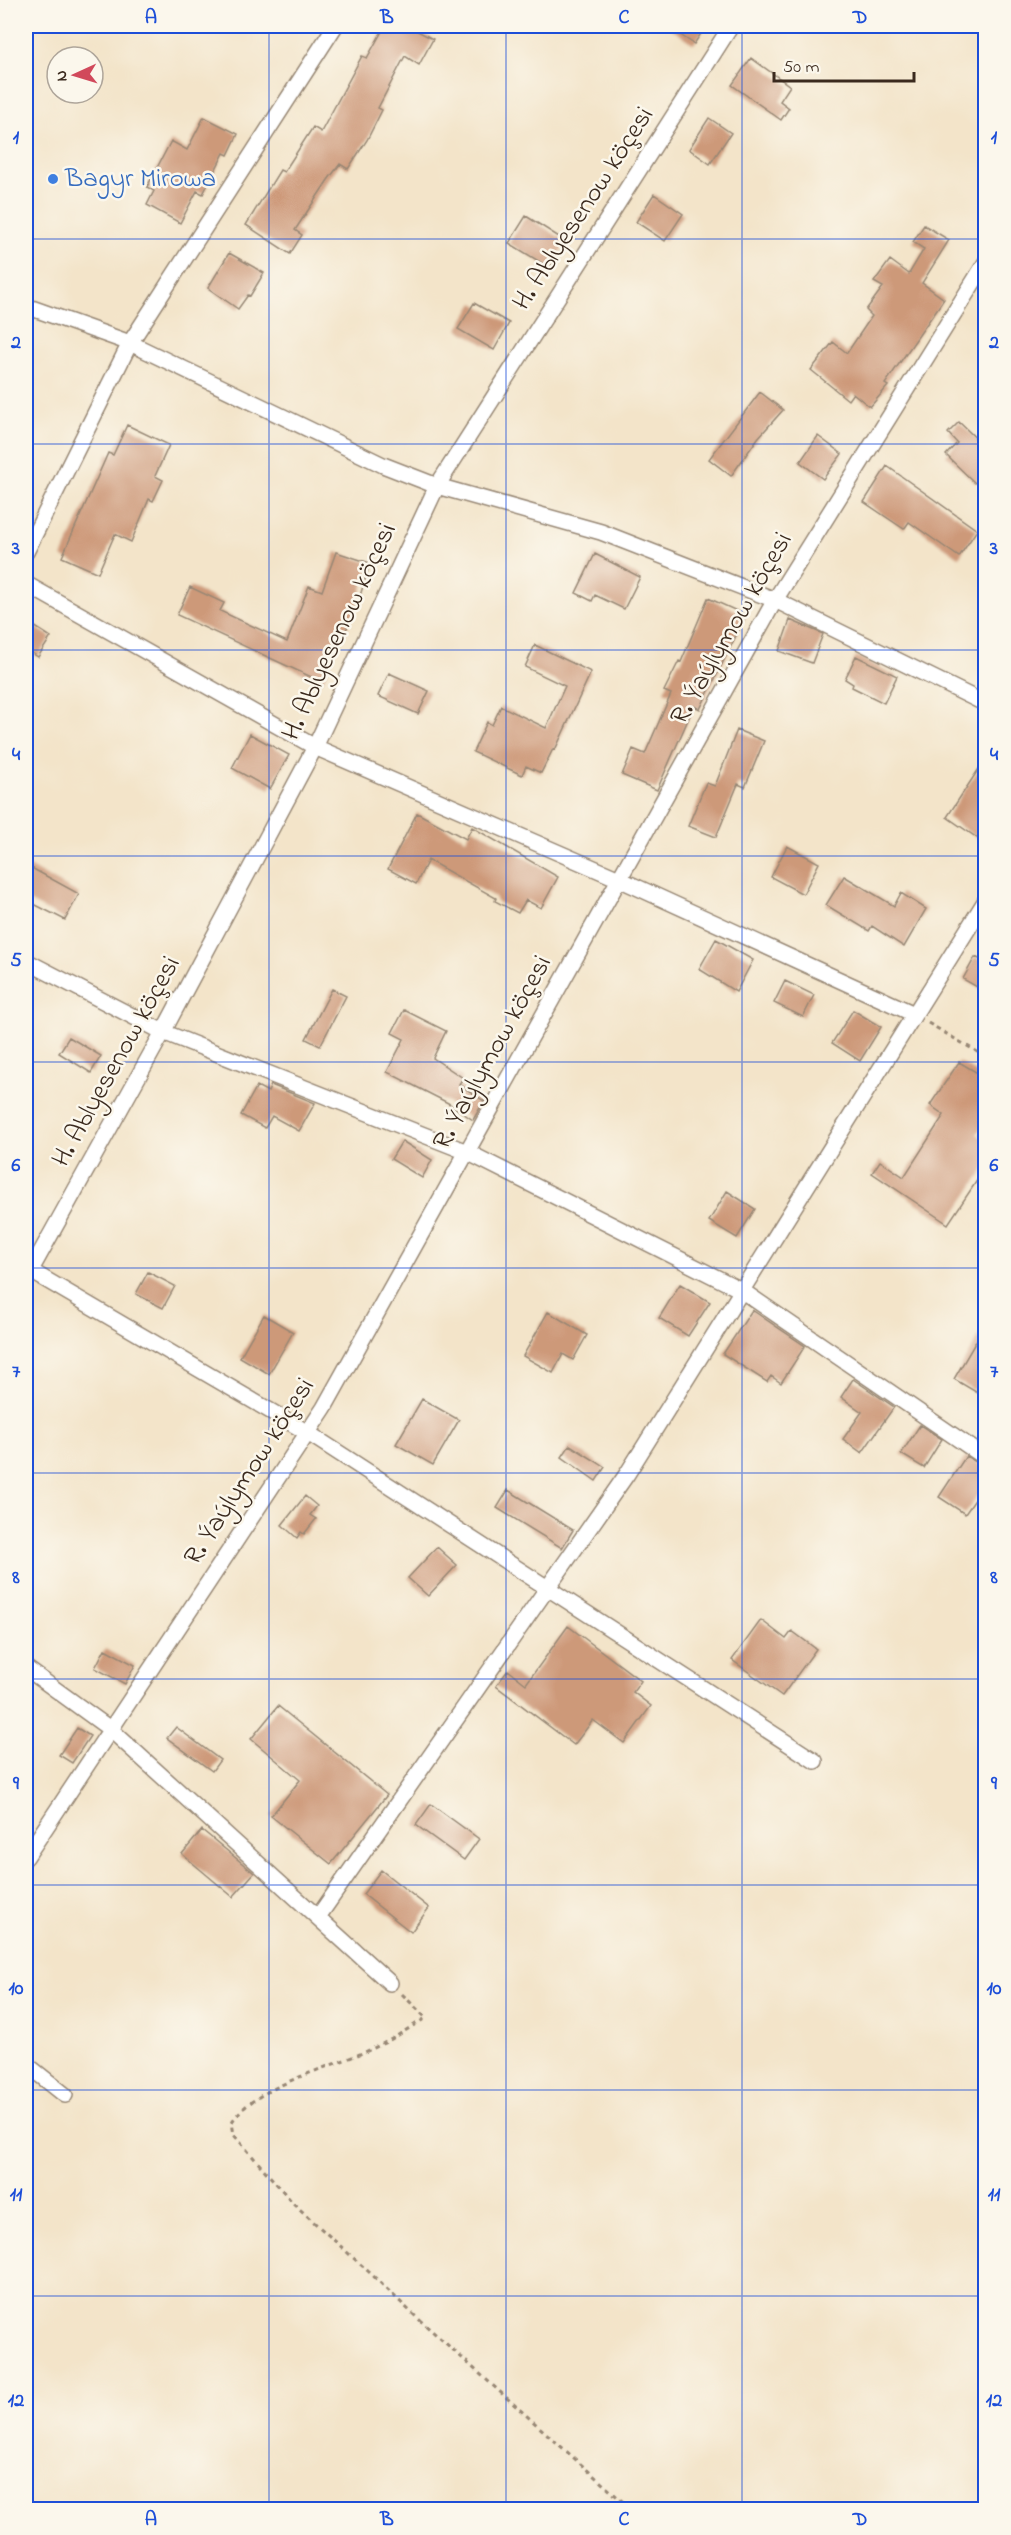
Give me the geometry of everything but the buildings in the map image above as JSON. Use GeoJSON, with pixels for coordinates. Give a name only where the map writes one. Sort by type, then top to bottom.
{"type":"FeatureCollection","features":[{"type":"Feature","properties":{"kind":"street"},"geometry":{"type":"LineString","coordinates":[[26,552],[130,343],[335,26]]}},
{"type":"Feature","properties":{"kind":"street","name":"H. Ablyesenow köçesi"},"geometry":{"type":"LineString","coordinates":[[28,1275],[163,1032],[315,747],[437,486],[731,26]]}},
{"type":"Feature","properties":{"kind":"street","name":"R. Ýaýlymow köçesi"},"geometry":{"type":"LineString","coordinates":[[26,1857],[324,1408],[775,600],[986,262]]}},
{"type":"Feature","properties":{"kind":"street"},"geometry":{"type":"LineString","coordinates":[[26,306],[130,343],[383,465],[437,486],[601,532],[775,600],[986,704]]}},
{"type":"Feature","properties":{"kind":"street"},"geometry":{"type":"LineString","coordinates":[[26,584],[315,747],[619,879],[914,1014]]}},
{"type":"Feature","properties":{"kind":"street"},"geometry":{"type":"LineString","coordinates":[[318,1917],[627,1474],[986,900]]}},
{"type":"Feature","properties":{"kind":"street"},"geometry":{"type":"LineString","coordinates":[[26,961],[163,1032],[467,1152],[741,1290],[986,1458]]}},
{"type":"Feature","properties":{"kind":"street"},"geometry":{"type":"LineString","coordinates":[[28,1275],[308,1433],[815,1761]]}},
{"type":"Feature","properties":{"kind":"street"},"geometry":{"type":"LineString","coordinates":[[26,1668],[110,1729],[390,1983]]}},
{"type":"Feature","properties":{"kind":"street"},"geometry":{"type":"LineString","coordinates":[[26,2064],[65,2095]]}},
{"type":"Feature","properties":{"kind":"path"},"geometry":{"type":"LineString","coordinates":[[914,1014],[986,1057]]}},
{"type":"Feature","properties":{"kind":"path"},"geometry":{"type":"LineString","coordinates":[[390,1983],[426,2018],[382,2044],[261,2095],[238,2112],[232,2122],[234,2135],[294,2204],[632,2510]]}},
{"type":"Feature","properties":{"kind":"place","name":"Bagyr Mirowa"},"geometry":{"type":"Point","coordinates":[53,179]}}]}
